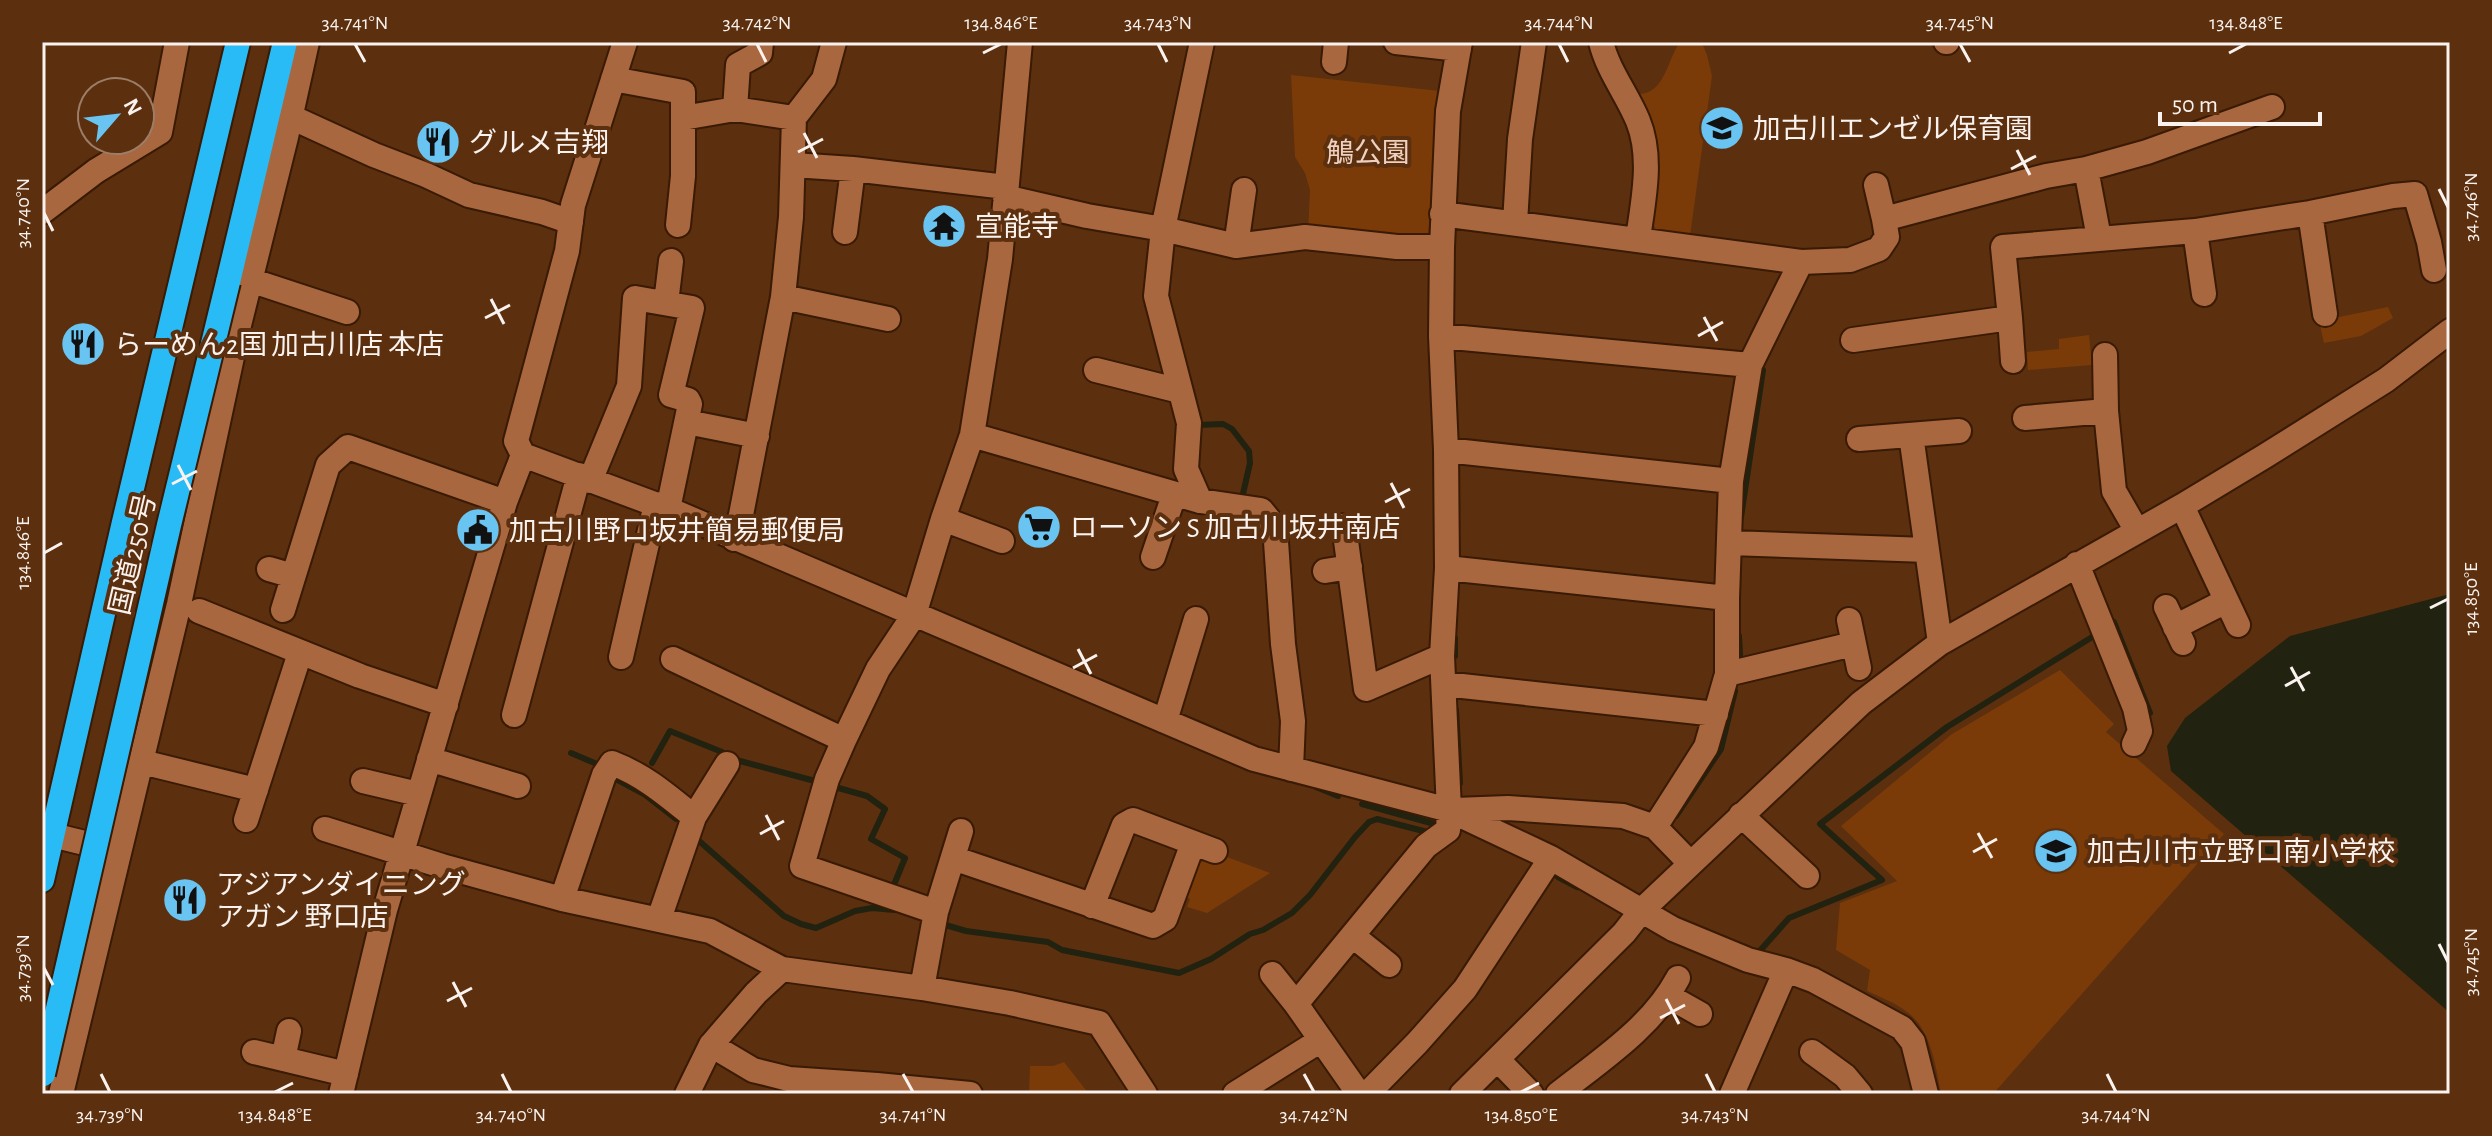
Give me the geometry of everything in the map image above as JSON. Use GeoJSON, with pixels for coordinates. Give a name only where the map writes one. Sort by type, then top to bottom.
{"type":"FeatureCollection","features":[{"type":"Feature","properties":{"kind":"highway","name":"国道250号"},"geometry":{"type":"LineString","coordinates":[[42,880],[238,42]]}},
{"type":"Feature","properties":{"kind":"highway","name":"国道250号"},"geometry":{"type":"LineString","coordinates":[[43,1077],[166,540],[239,281],[285,42]]}},
{"type":"Feature","properties":{"kind":"street"},"geometry":{"type":"LineString","coordinates":[[61,1094],[179,604],[239,281],[291,117],[307,42]]}},
{"type":"Feature","properties":{"kind":"street"},"geometry":{"type":"LineString","coordinates":[[625,42],[573,205],[567,251],[516,441],[523,455],[662,506],[1254,759],[1449,810],[1551,858],[1673,929],[1708,945],[1786,970],[1833,990],[1902,1028],[1913,1042],[1926,1094]]}},
{"type":"Feature","properties":{"kind":"street"},"geometry":{"type":"LineString","coordinates":[[735,109],[738,65],[760,53],[761,42]]}},
{"type":"Feature","properties":{"kind":"street"},"geometry":{"type":"LineString","coordinates":[[734,539],[783,297],[794,118],[824,79],[834,42]]}},
{"type":"Feature","properties":{"kind":"street"},"geometry":{"type":"LineString","coordinates":[[936,912],[802,866],[827,779],[844,740],[878,669],[914,615],[972,435],[996,285],[1020,42]]}},
{"type":"Feature","properties":{"kind":"street"},"geometry":{"type":"LineString","coordinates":[[1200,501],[1186,469],[1189,423],[1156,296],[1163,229],[1202,42]]}},
{"type":"Feature","properties":{"kind":"street"},"geometry":{"type":"LineString","coordinates":[[1296,1004],[1426,846],[1448,830],[1442,656],[1447,568],[1441,336],[1442,214],[1448,111],[1460,46],[1396,42]]}},
{"type":"Feature","properties":{"kind":"street"},"geometry":{"type":"LineString","coordinates":[[1515,223],[1520,139],[1534,42]]}},
{"type":"Feature","properties":{"kind":"street"},"geometry":{"type":"LineString","coordinates":[[1601,42],[1638,122],[1644,144],[1646,171],[1638,239]]}},
{"type":"Feature","properties":{"kind":"street"},"geometry":{"type":"LineString","coordinates":[[42,212],[96,171],[160,132],[172,43]]}},
{"type":"Feature","properties":{"kind":"street"},"geometry":{"type":"LineString","coordinates":[[613,79],[683,92],[683,176],[678,225]]}},
{"type":"Feature","properties":{"kind":"street"},"geometry":{"type":"LineString","coordinates":[[1884,219],[2147,152],[2272,107]]}},
{"type":"Feature","properties":{"kind":"street"},"geometry":{"type":"LineString","coordinates":[[683,118],[735,109],[794,118]]}},
{"type":"Feature","properties":{"kind":"street"},"geometry":{"type":"LineString","coordinates":[[291,117],[469,195],[571,222]]}},
{"type":"Feature","properties":{"kind":"street"},"geometry":{"type":"LineString","coordinates":[[793,165],[853,169],[1006,192],[1087,216],[1236,246],[1305,237],[1397,247],[1442,247]]}},
{"type":"Feature","properties":{"kind":"street"},"geometry":{"type":"LineString","coordinates":[[845,232],[853,169]]}},
{"type":"Feature","properties":{"kind":"street"},"geometry":{"type":"LineString","coordinates":[[2086,169],[2099,238]]}},
{"type":"Feature","properties":{"kind":"street"},"geometry":{"type":"LineString","coordinates":[[1442,214],[1801,262],[1850,260],[1879,249],[1887,237],[1876,185]]}},
{"type":"Feature","properties":{"kind":"street"},"geometry":{"type":"LineString","coordinates":[[1236,246],[1244,190]]}},
{"type":"Feature","properties":{"kind":"street"},"geometry":{"type":"LineString","coordinates":[[2013,361],[2003,247],[2195,231],[2415,194],[2439,240],[2434,270]]}},
{"type":"Feature","properties":{"kind":"street"},"geometry":{"type":"LineString","coordinates":[[2310,213],[2310,283],[2325,314]]}},
{"type":"Feature","properties":{"kind":"street"},"geometry":{"type":"LineString","coordinates":[[2195,231],[2204,294]]}},
{"type":"Feature","properties":{"kind":"street"},"geometry":{"type":"LineString","coordinates":[[666,303],[671,261]]}},
{"type":"Feature","properties":{"kind":"street"},"geometry":{"type":"LineString","coordinates":[[1655,827],[1706,747],[1727,674],[1731,481],[1750,365],[1801,262]]}},
{"type":"Feature","properties":{"kind":"street"},"geometry":{"type":"LineString","coordinates":[[239,281],[319,295],[347,312]]}},
{"type":"Feature","properties":{"kind":"street"},"geometry":{"type":"LineString","coordinates":[[783,297],[888,319]]}},
{"type":"Feature","properties":{"kind":"street"},"geometry":{"type":"LineString","coordinates":[[514,715],[584,478],[629,386],[635,298],[692,308],[671,395],[688,400],[690,404],[621,657]]}},
{"type":"Feature","properties":{"kind":"street"},"geometry":{"type":"LineString","coordinates":[[1853,340],[1891,346],[2010,318]]}},
{"type":"Feature","properties":{"kind":"street"},"geometry":{"type":"LineString","coordinates":[[1462,1094],[1624,933],[1642,910],[1861,703],[1940,643],[2182,506],[2345,408],[2450,331]]}},
{"type":"Feature","properties":{"kind":"street"},"geometry":{"type":"LineString","coordinates":[[1441,336],[1750,365]]}},
{"type":"Feature","properties":{"kind":"street"},"geometry":{"type":"LineString","coordinates":[[2105,355],[2106,411],[2114,491],[2137,531]]}},
{"type":"Feature","properties":{"kind":"street"},"geometry":{"type":"LineString","coordinates":[[1096,370],[1180,391]]}},
{"type":"Feature","properties":{"kind":"street"},"geometry":{"type":"LineString","coordinates":[[2025,418],[2106,411]]}},
{"type":"Feature","properties":{"kind":"street"},"geometry":{"type":"LineString","coordinates":[[687,422],[757,436]]}},
{"type":"Feature","properties":{"kind":"street"},"geometry":{"type":"LineString","coordinates":[[1859,439],[1959,431]]}},
{"type":"Feature","properties":{"kind":"street"},"geometry":{"type":"LineString","coordinates":[[972,435],[1174,495],[1261,510],[1275,527],[1283,644],[1293,721],[1291,769]]}},
{"type":"Feature","properties":{"kind":"street"},"geometry":{"type":"LineString","coordinates":[[1911,435],[1940,643]]}},
{"type":"Feature","properties":{"kind":"street"},"geometry":{"type":"LineString","coordinates":[[283,610],[328,465],[348,447],[505,502]]}},
{"type":"Feature","properties":{"kind":"street"},"geometry":{"type":"LineString","coordinates":[[1446,450],[1731,481]]}},
{"type":"Feature","properties":{"kind":"street"},"geometry":{"type":"LineString","coordinates":[[254,1052],[283,1059],[343,1084],[385,910],[418,794],[505,502],[523,455]]}},
{"type":"Feature","properties":{"kind":"street"},"geometry":{"type":"LineString","coordinates":[[1153,557],[1174,495]]}},
{"type":"Feature","properties":{"kind":"street"},"geometry":{"type":"LineString","coordinates":[[2182,506],[2238,625]]}},
{"type":"Feature","properties":{"kind":"street"},"geometry":{"type":"LineString","coordinates":[[943,519],[1002,541]]}},
{"type":"Feature","properties":{"kind":"street"},"geometry":{"type":"LineString","coordinates":[[1344,526],[1366,689],[1442,656]]}},
{"type":"Feature","properties":{"kind":"street"},"geometry":{"type":"LineString","coordinates":[[1730,543],[1927,550]]}},
{"type":"Feature","properties":{"kind":"street"},"geometry":{"type":"LineString","coordinates":[[2077,564],[2135,708],[2140,731],[2134,744]]}},
{"type":"Feature","properties":{"kind":"street"},"geometry":{"type":"LineString","coordinates":[[1325,571],[1350,567]]}},
{"type":"Feature","properties":{"kind":"street"},"geometry":{"type":"LineString","coordinates":[[1447,568],[1727,598]]}},
{"type":"Feature","properties":{"kind":"street"},"geometry":{"type":"LineString","coordinates":[[269,569],[293,576]]}},
{"type":"Feature","properties":{"kind":"street"},"geometry":{"type":"LineString","coordinates":[[2175,625],[2226,601]]}},
{"type":"Feature","properties":{"kind":"street"},"geometry":{"type":"LineString","coordinates":[[199,611],[300,653],[446,705]]}},
{"type":"Feature","properties":{"kind":"street"},"geometry":{"type":"LineString","coordinates":[[1165,721],[1196,619]]}},
{"type":"Feature","properties":{"kind":"street"},"geometry":{"type":"LineString","coordinates":[[1727,674],[1854,644]]}},
{"type":"Feature","properties":{"kind":"street"},"geometry":{"type":"LineString","coordinates":[[246,820],[300,653]]}},
{"type":"Feature","properties":{"kind":"street"},"geometry":{"type":"LineString","coordinates":[[673,659],[704,687],[844,740]]}},
{"type":"Feature","properties":{"kind":"street"},"geometry":{"type":"LineString","coordinates":[[1444,684],[1716,714]]}},
{"type":"Feature","properties":{"kind":"street"},"geometry":{"type":"LineString","coordinates":[[429,759],[518,786]]}},
{"type":"Feature","properties":{"kind":"street"},"geometry":{"type":"LineString","coordinates":[[142,762],[256,790]]}},
{"type":"Feature","properties":{"kind":"street"},"geometry":{"type":"LineString","coordinates":[[562,899],[604,775],[612,763],[651,783],[694,817]]}},
{"type":"Feature","properties":{"kind":"street"},"geometry":{"type":"LineString","coordinates":[[659,919],[694,817],[727,764]]}},
{"type":"Feature","properties":{"kind":"street"},"geometry":{"type":"LineString","coordinates":[[363,781],[418,794]]}},
{"type":"Feature","properties":{"kind":"street"},"geometry":{"type":"LineString","coordinates":[[1449,810],[1508,808],[1623,816],[1655,827],[1690,863]]}},
{"type":"Feature","properties":{"kind":"street"},"geometry":{"type":"LineString","coordinates":[[1741,815],[1807,876]]}},
{"type":"Feature","properties":{"kind":"street"},"geometry":{"type":"LineString","coordinates":[[953,858],[1092,906],[1153,926],[1165,919],[1204,847],[1133,820],[1124,825],[1092,906]]}},
{"type":"Feature","properties":{"kind":"street"},"geometry":{"type":"LineString","coordinates":[[325,829],[562,899],[710,931],[782,969],[922,988],[1012,993],[1099,1023],[1145,1094]]}},
{"type":"Feature","properties":{"kind":"street"},"geometry":{"type":"LineString","coordinates":[[922,988],[936,912],[961,831]]}},
{"type":"Feature","properties":{"kind":"street"},"geometry":{"type":"LineString","coordinates":[[52,835],[119,851]]}},
{"type":"Feature","properties":{"kind":"street"},"geometry":{"type":"LineString","coordinates":[[1367,1094],[1465,989],[1551,858]]}},
{"type":"Feature","properties":{"kind":"street"},"geometry":{"type":"LineString","coordinates":[[1353,936],[1389,965]]}},
{"type":"Feature","properties":{"kind":"street"},"geometry":{"type":"LineString","coordinates":[[687,1094],[711,1045],[756,993],[782,969]]}},
{"type":"Feature","properties":{"kind":"street"},"geometry":{"type":"LineString","coordinates":[[1732,1094],[1786,970]]}},
{"type":"Feature","properties":{"kind":"street"},"geometry":{"type":"LineString","coordinates":[[1272,974],[1359,1094]]}},
{"type":"Feature","properties":{"kind":"street"},"geometry":{"type":"LineString","coordinates":[[1558,1094],[1624,1043],[1673,987],[1700,1014]]}},
{"type":"Feature","properties":{"kind":"street"},"geometry":{"type":"LineString","coordinates":[[283,1059],[289,1031]]}},
{"type":"Feature","properties":{"kind":"street"},"geometry":{"type":"LineString","coordinates":[[1235,1094],[1321,1040]]}},
{"type":"Feature","properties":{"kind":"street"},"geometry":{"type":"LineString","coordinates":[[711,1045],[753,1070],[789,1079],[876,1090],[970,1094]]}},
{"type":"Feature","properties":{"kind":"street"},"geometry":{"type":"LineString","coordinates":[[1812,1052],[1845,1076],[1860,1094]]}},
{"type":"Feature","properties":{"kind":"street"},"geometry":{"type":"LineString","coordinates":[[1498,1060],[1531,1094]]}},
{"type":"Feature","properties":{"kind":"green space"},"geometry":{"type":"Polygon","coordinates":[[[1680,42],[1702,43],[1712,76],[1690,236],[1659,232],[1649,221],[1635,94],[1653,90],[1659,84],[1680,42]]]}},
{"type":"Feature","properties":{"kind":"green space","name":"鵤公園"},"geometry":{"type":"Polygon","coordinates":[[[1291,75],[1440,91],[1428,236],[1308,233],[1310,190],[1305,173],[1295,157],[1291,75]]]}},
{"type":"Feature","properties":{"kind":"green space"},"geometry":{"type":"Polygon","coordinates":[[[2388,307],[2393,318],[2361,336],[2324,343],[2319,321],[2388,307]]]}},
{"type":"Feature","properties":{"kind":"green space"},"geometry":{"type":"Polygon","coordinates":[[[2089,335],[2092,365],[2028,370],[2027,352],[2059,349],[2059,339],[2089,335]]]}},
{"type":"Feature","properties":{"kind":"green space"},"geometry":{"type":"Polygon","coordinates":[[[2060,670],[2114,724],[2106,732],[2224,834],[1993,1094],[1941,1094],[1931,1049],[1922,1028],[1903,1009],[1867,991],[1870,970],[1836,950],[1840,903],[1897,881],[1841,826],[1952,734],[2060,670]]]}},
{"type":"Feature","properties":{"kind":"green space"},"geometry":{"type":"Polygon","coordinates":[[[1219,854],[1270,873],[1207,913],[1187,907],[1190,899],[1187,897],[1193,883],[1187,880],[1193,866],[1219,854]]]}},
{"type":"Feature","properties":{"kind":"green space"},"geometry":{"type":"Polygon","coordinates":[[[1064,1062],[1089,1094],[1029,1094],[1030,1066],[1053,1066],[1064,1062]]]}},
{"type":"Feature","properties":{"kind":"shaded area"},"geometry":{"type":"Polygon","coordinates":[[[2450,594],[2450,1013],[2171,771],[2167,746],[2185,718],[2290,636],[2450,594]]]}},
{"type":"Feature","properties":{"kind":"waterway"},"geometry":{"type":"LineString","coordinates":[[1741,517],[1763,370]]}},
{"type":"Feature","properties":{"kind":"waterway"},"geometry":{"type":"LineString","coordinates":[[1197,425],[1223,424],[1232,429],[1249,451],[1250,463],[1242,498]]}},
{"type":"Feature","properties":{"kind":"waterway"},"geometry":{"type":"LineString","coordinates":[[2114,622],[2150,713]]}},
{"type":"Feature","properties":{"kind":"waterway"},"geometry":{"type":"LineString","coordinates":[[1757,954],[1789,918],[1882,880],[1820,824],[1947,727],[2097,634]]}},
{"type":"Feature","properties":{"kind":"waterway"},"geometry":{"type":"LineString","coordinates":[[1739,636],[1740,655]]}},
{"type":"Feature","properties":{"kind":"waterway"},"geometry":{"type":"LineString","coordinates":[[1455,638],[1455,656]]}},
{"type":"Feature","properties":{"kind":"waterway"},"geometry":{"type":"LineString","coordinates":[[1676,816],[1721,749],[1735,691]]}},
{"type":"Feature","properties":{"kind":"waterway"},"geometry":{"type":"LineString","coordinates":[[1456,710],[1460,783]]}},
{"type":"Feature","properties":{"kind":"waterway"},"geometry":{"type":"LineString","coordinates":[[652,763],[670,731],[722,752]]}},
{"type":"Feature","properties":{"kind":"waterway"},"geometry":{"type":"LineString","coordinates":[[571,753],[597,764]]}},
{"type":"Feature","properties":{"kind":"waterway"},"geometry":{"type":"LineString","coordinates":[[740,761],[815,781]]}},
{"type":"Feature","properties":{"kind":"waterway"},"geometry":{"type":"LineString","coordinates":[[616,779],[644,794],[676,819]]}},
{"type":"Feature","properties":{"kind":"waterway"},"geometry":{"type":"LineString","coordinates":[[835,787],[867,796],[885,809],[871,839],[905,858],[893,887]]}},
{"type":"Feature","properties":{"kind":"waterway"},"geometry":{"type":"LineString","coordinates":[[1316,787],[1338,796]]}},
{"type":"Feature","properties":{"kind":"waterway"},"geometry":{"type":"LineString","coordinates":[[1362,804],[1442,826]]}},
{"type":"Feature","properties":{"kind":"waterway"},"geometry":{"type":"LineString","coordinates":[[942,924],[966,931],[1048,942],[1062,950],[1179,973],[1211,959],[1250,934],[1292,913],[1369,822],[1377,819],[1431,833]]}},
{"type":"Feature","properties":{"kind":"waterway"},"geometry":{"type":"LineString","coordinates":[[698,840],[784,916],[801,924],[816,928],[855,911],[872,908],[895,910]]}},
{"type":"Feature","properties":{"kind":"waterway"},"geometry":{"type":"LineString","coordinates":[[1558,877],[1577,887]]}},
{"type":"Feature","properties":{"kind":"place","name":"加古川エンゼル保育園"},"geometry":{"type":"Point","coordinates":[1722,128]}},
{"type":"Feature","properties":{"kind":"place","name":"グルメ吉翔"},"geometry":{"type":"Point","coordinates":[438,142]}},
{"type":"Feature","properties":{"kind":"place","name":"宣能寺"},"geometry":{"type":"Point","coordinates":[944,226]}},
{"type":"Feature","properties":{"kind":"place","name":"らーめん2国 加古川店 本店"},"geometry":{"type":"Point","coordinates":[83,344]}},
{"type":"Feature","properties":{"kind":"place","name":"ローソン S 加古川坂井南店"},"geometry":{"type":"Point","coordinates":[1039,527]}},
{"type":"Feature","properties":{"kind":"place","name":"加古川野口坂井簡易郵便局"},"geometry":{"type":"Point","coordinates":[478,530]}},
{"type":"Feature","properties":{"kind":"place","name":"加古川市立野口南小学校"},"geometry":{"type":"Point","coordinates":[2056,851]}},
{"type":"Feature","properties":{"kind":"place","name":"アジアンダイニング アガン 野口店"},"geometry":{"type":"Point","coordinates":[185,900]}}]}
